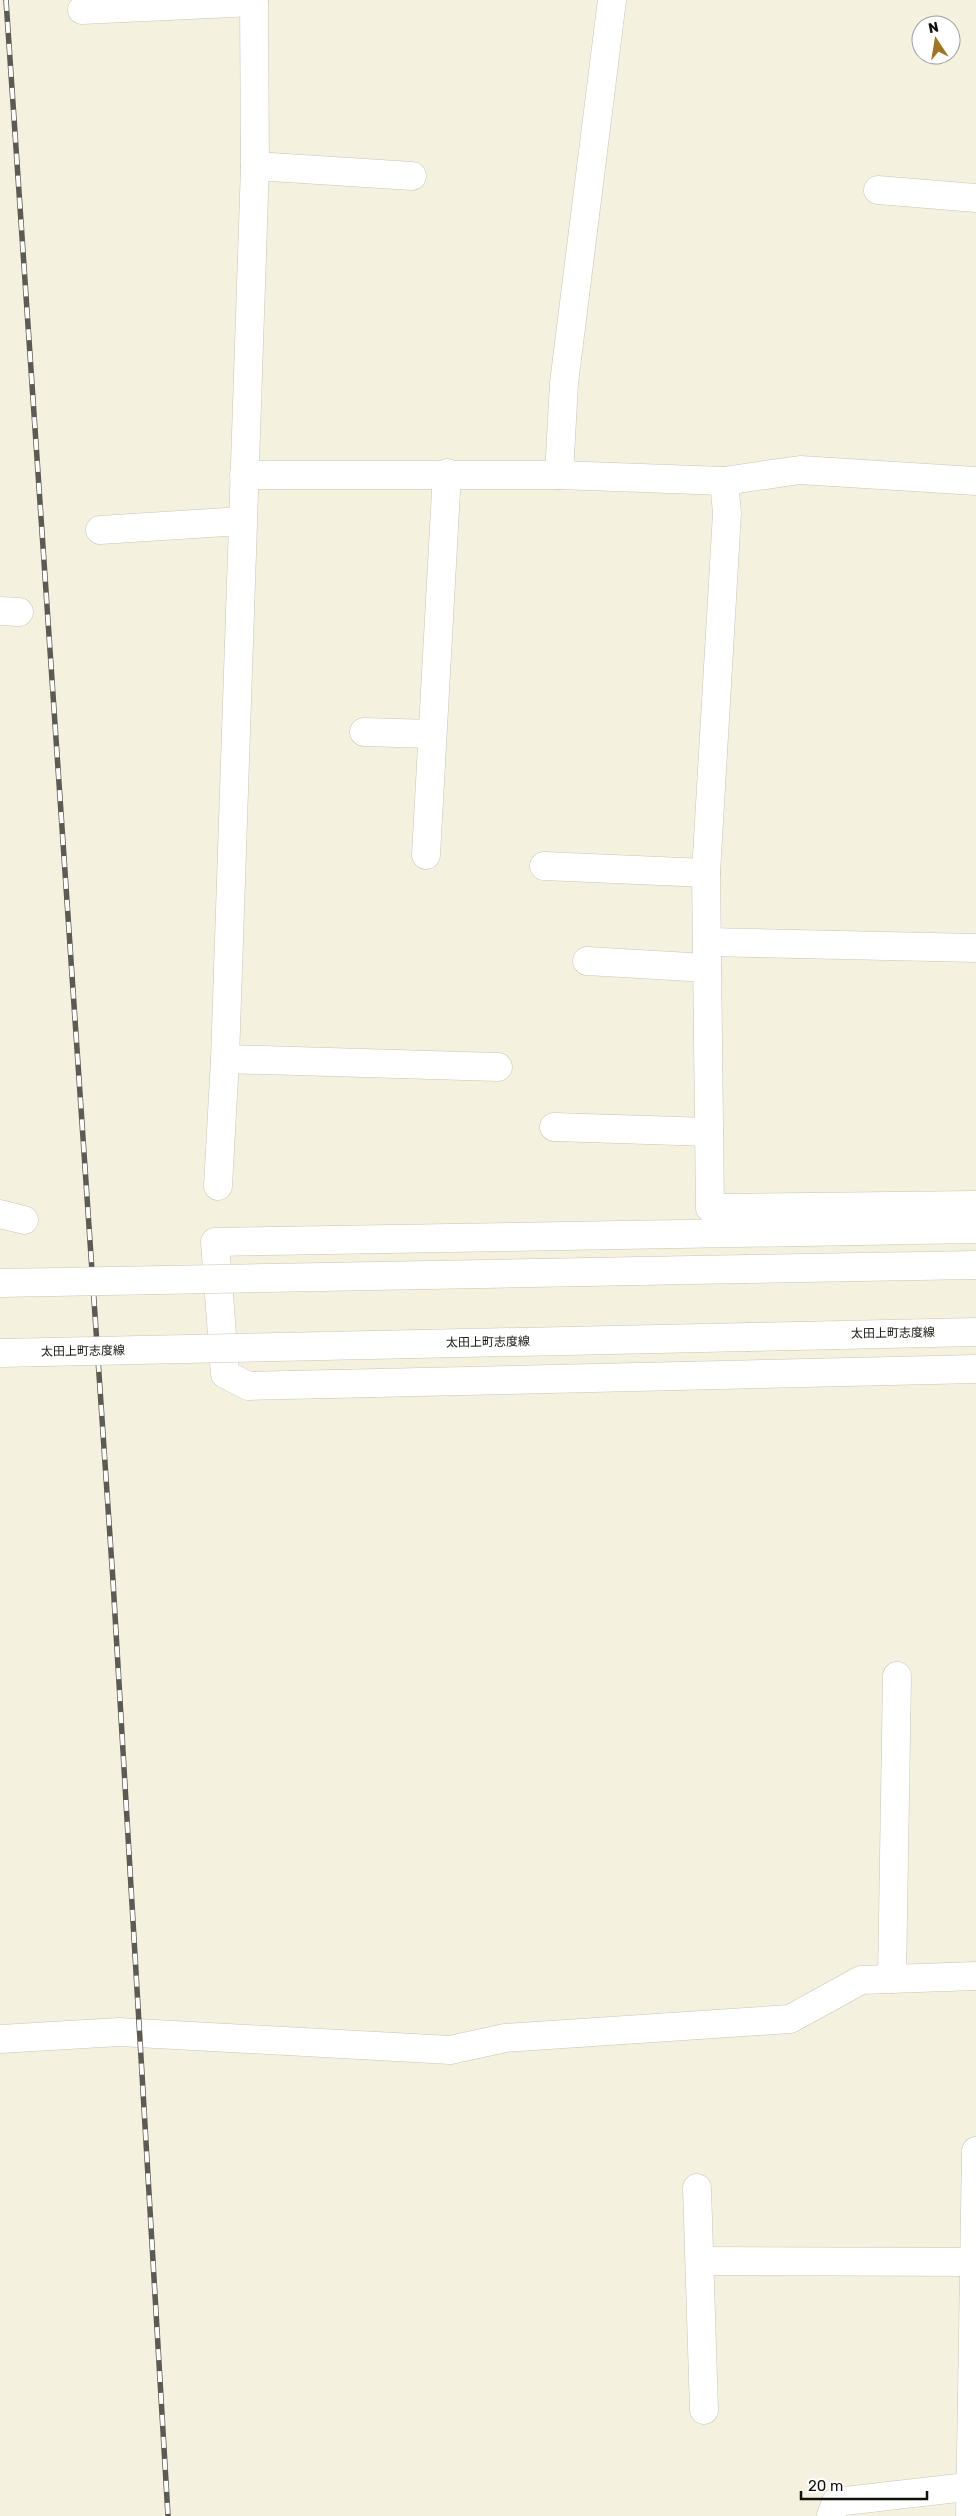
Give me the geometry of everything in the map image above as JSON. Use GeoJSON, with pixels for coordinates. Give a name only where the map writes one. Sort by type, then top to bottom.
{"type":"FeatureCollection","features":[{"type":"Feature","properties":{"kind":"street"},"geometry":{"type":"LineString","coordinates":[[559,475],[564,383],[612,0]]}},
{"type":"Feature","properties":{"kind":"street"},"geometry":{"type":"LineString","coordinates":[[82,10],[254,1],[255,166],[225,1059],[218,1186]]}},
{"type":"Feature","properties":{"kind":"street"},"geometry":{"type":"LineString","coordinates":[[255,166],[412,176]]}},
{"type":"Feature","properties":{"kind":"street"},"geometry":{"type":"LineString","coordinates":[[878,190],[976,198]]}},
{"type":"Feature","properties":{"kind":"street"},"geometry":{"type":"LineString","coordinates":[[244,475],[559,475],[724,481],[800,470],[976,481]]}},
{"type":"Feature","properties":{"kind":"street"},"geometry":{"type":"LineString","coordinates":[[426,855],[447,474]]}},
{"type":"Feature","properties":{"kind":"street"},"geometry":{"type":"LineString","coordinates":[[724,481],[727,513],[706,874],[710,1208],[976,1205]]}},
{"type":"Feature","properties":{"kind":"street"},"geometry":{"type":"LineString","coordinates":[[100,530],[242,521]]}},
{"type":"Feature","properties":{"kind":"street"},"geometry":{"type":"LineString","coordinates":[[364,732],[432,734]]}},
{"type":"Feature","properties":{"kind":"street"},"geometry":{"type":"LineString","coordinates":[[544,866],[706,874]]}},
{"type":"Feature","properties":{"kind":"street"},"geometry":{"type":"LineString","coordinates":[[587,961],[707,955],[976,948]]}},
{"type":"Feature","properties":{"kind":"street"},"geometry":{"type":"LineString","coordinates":[[225,1059],[498,1067]]}},
{"type":"Feature","properties":{"kind":"street"},"geometry":{"type":"LineString","coordinates":[[554,1127],[709,1132]]}},
{"type":"Feature","properties":{"kind":"street"},"geometry":{"type":"LineString","coordinates":[[976,1229],[215,1242],[225,1374],[248,1386],[976,1369]]}},
{"type":"Feature","properties":{"kind":"street"},"geometry":{"type":"LineString","coordinates":[[0,1283],[976,1265]]}},
{"type":"Feature","properties":{"kind":"street","name":"太田上町志度線"},"geometry":{"type":"LineString","coordinates":[[0,1353],[976,1332]]}},
{"type":"Feature","properties":{"kind":"street"},"geometry":{"type":"LineString","coordinates":[[892,1979],[898,1676]]}},
{"type":"Feature","properties":{"kind":"street"},"geometry":{"type":"LineString","coordinates":[[0,2039],[119,2032],[450,2050],[505,2038],[790,2019],[861,1980],[976,1976]]}},
{"type":"Feature","properties":{"kind":"street"},"geometry":{"type":"LineString","coordinates":[[970,2516],[973,2486],[976,2151]]}},
{"type":"Feature","properties":{"kind":"street"},"geometry":{"type":"LineString","coordinates":[[697,2188],[704,2410]]}},
{"type":"Feature","properties":{"kind":"street"},"geometry":{"type":"LineString","coordinates":[[700,2261],[974,2262]]}},
{"type":"Feature","properties":{"kind":"street"},"geometry":{"type":"LineString","coordinates":[[832,2516],[836,2502],[973,2486]]}},
{"type":"Feature","properties":{"kind":"railway"},"geometry":{"type":"LineString","coordinates":[[6,0],[113,1581],[168,2516]]}}]}
